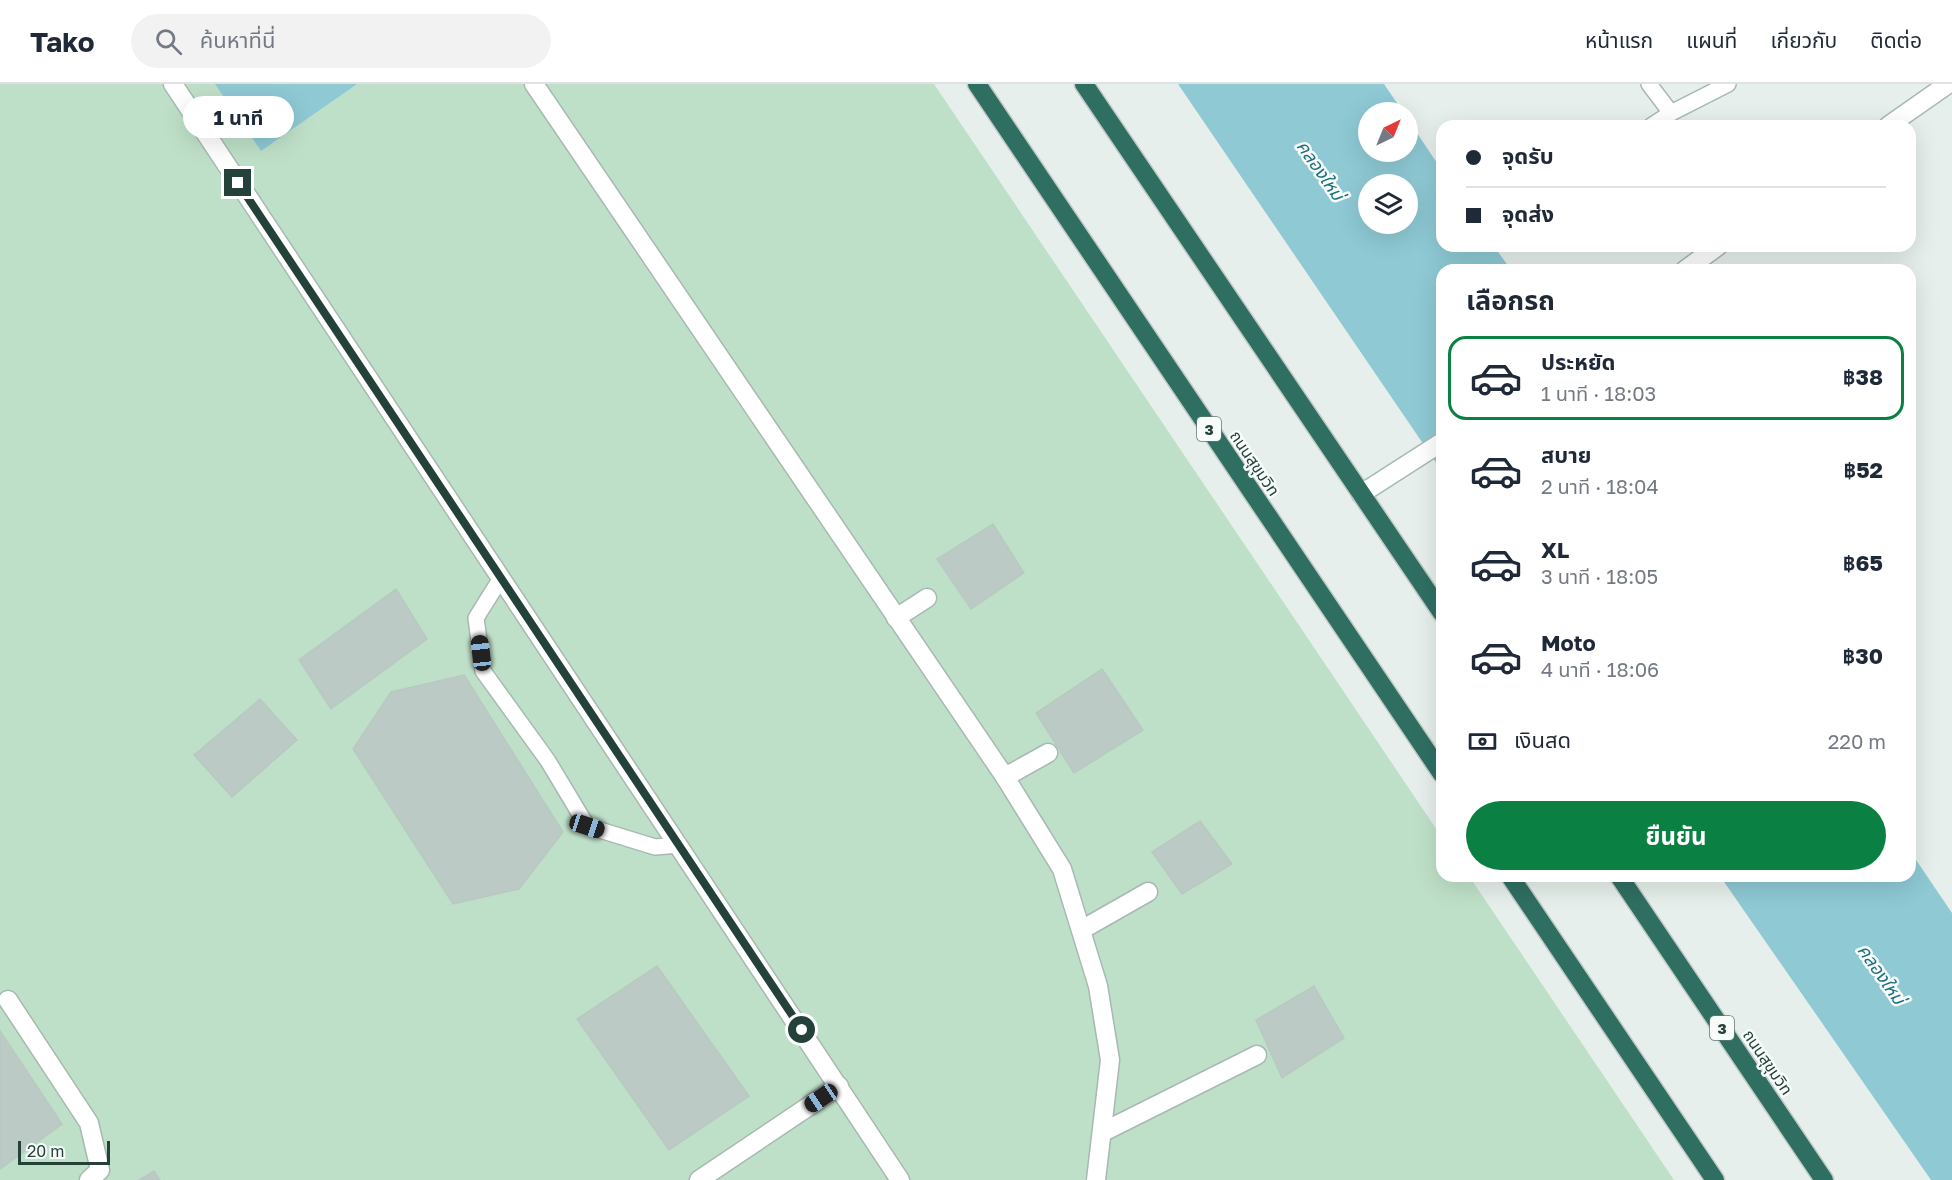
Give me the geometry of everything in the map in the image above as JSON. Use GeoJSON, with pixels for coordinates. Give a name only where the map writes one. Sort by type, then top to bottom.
{"type":"FeatureCollection","features":[{"type":"Feature","properties":{"kind":"highway","name":"ถนนสุขุมวิท"},"geometry":{"type":"LineString","coordinates":[[977,84],[1436,765]]}},
{"type":"Feature","properties":{"kind":"highway"},"geometry":{"type":"LineString","coordinates":[[1084,84],[1436,604]]}},
{"type":"Feature","properties":{"kind":"highway"},"geometry":{"type":"LineString","coordinates":[[1514,882],[1715,1180]]}},
{"type":"Feature","properties":{"kind":"highway","name":"ถนนสุขุมวิท"},"geometry":{"type":"LineString","coordinates":[[1623,882],[1824,1180]]}},
{"type":"Feature","properties":{"kind":"street"},"geometry":{"type":"LineString","coordinates":[[173,84],[900,1180]]}},
{"type":"Feature","properties":{"kind":"street"},"geometry":{"type":"LineString","coordinates":[[534,84],[1005,777],[1062,869],[1083,929],[1098,986],[1110,1060],[1096,1180]]}},
{"type":"Feature","properties":{"kind":"street"},"geometry":{"type":"LineString","coordinates":[[1897,120],[1948,84]]}},
{"type":"Feature","properties":{"kind":"street"},"geometry":{"type":"LineString","coordinates":[[1693,264],[1710,252]]}},
{"type":"Feature","properties":{"kind":"street"},"geometry":{"type":"LineString","coordinates":[[1361,495],[1436,446]]}},
{"type":"Feature","properties":{"kind":"street"},"geometry":{"type":"LineString","coordinates":[[896,618],[927,598]]}},
{"type":"Feature","properties":{"kind":"street"},"geometry":{"type":"LineString","coordinates":[[1005,777],[1048,753]]}},
{"type":"Feature","properties":{"kind":"street"},"geometry":{"type":"LineString","coordinates":[[1083,929],[1148,892]]}},
{"type":"Feature","properties":{"kind":"street"},"geometry":{"type":"LineString","coordinates":[[8,1000],[89,1123],[100,1170],[88,1180]]}},
{"type":"Feature","properties":{"kind":"street"},"geometry":{"type":"LineString","coordinates":[[1103,1132],[1257,1055]]}},
{"type":"Feature","properties":{"kind":"street"},"geometry":{"type":"LineString","coordinates":[[699,1180],[838,1086]]}},
{"type":"Feature","properties":{"kind":"lane"},"geometry":{"type":"LineString","coordinates":[[1648,84],[1671,113]]}},
{"type":"Feature","properties":{"kind":"lane"},"geometry":{"type":"LineString","coordinates":[[1660,120],[1728,84]]}},
{"type":"Feature","properties":{"kind":"lane"},"geometry":{"type":"LineString","coordinates":[[501,578],[476,618],[483,671],[548,761],[587,826],[655,848],[679,845]]}},
{"type":"Feature","properties":{"kind":"green space"},"geometry":{"type":"Polygon","coordinates":[[[0,84],[934,84],[1436,829],[1436,882],[1473,882],[1674,1180],[0,1180],[0,84]]]}},
{"type":"Feature","properties":{"kind":"water"},"geometry":{"type":"Polygon","coordinates":[[[215,84],[357,84],[261,151],[215,84]]]}},
{"type":"Feature","properties":{"kind":"water","name":"คลองใหม่"},"geometry":{"type":"Polygon","coordinates":[[[1178,84],[1384,84],[1396,102],[1358,102],[1358,162],[1418,162],[1418,134],[1436,162],[1436,252],[1498,252],[1507,264],[1436,264],[1436,463],[1178,84]]]}},
{"type":"Feature","properties":{"kind":"water","name":"คลองใหม่"},"geometry":{"type":"Polygon","coordinates":[[[1916,860],[1952,913],[1952,1180],[1931,1180],[1724,882],[1916,882],[1916,860]]]}},
{"type":"Feature","properties":{"kind":"building"},"geometry":{"type":"Polygon","coordinates":[[[993,524],[1024,573],[971,609],[937,559],[993,524]]]}},
{"type":"Feature","properties":{"kind":"building"},"geometry":{"type":"Polygon","coordinates":[[[396,589],[427,639],[331,709],[299,660],[396,589]]]}},
{"type":"Feature","properties":{"kind":"building"},"geometry":{"type":"Polygon","coordinates":[[[1102,669],[1143,730],[1074,773],[1036,713],[1102,669]]]}},
{"type":"Feature","properties":{"kind":"building"},"geometry":{"type":"Polygon","coordinates":[[[464,675],[563,832],[519,889],[453,904],[353,749],[391,692],[464,675]]]}},
{"type":"Feature","properties":{"kind":"building"},"geometry":{"type":"Polygon","coordinates":[[[260,699],[297,740],[232,797],[194,755],[260,699]]]}},
{"type":"Feature","properties":{"kind":"building"},"geometry":{"type":"Polygon","coordinates":[[[1200,821],[1232,864],[1182,894],[1152,852],[1200,821]]]}},
{"type":"Feature","properties":{"kind":"building"},"geometry":{"type":"Polygon","coordinates":[[[657,966],[749,1096],[669,1150],[577,1019],[657,966]]]}},
{"type":"Feature","properties":{"kind":"building"},"geometry":{"type":"Polygon","coordinates":[[[1314,986],[1344,1038],[1282,1078],[1256,1020],[1314,986]]]}},
{"type":"Feature","properties":{"kind":"building"},"geometry":{"type":"Polygon","coordinates":[[[0,1031],[62,1124],[0,1169],[0,1031]]]}},
{"type":"Feature","properties":{"kind":"building"},"geometry":{"type":"Polygon","coordinates":[[[154,1171],[160,1180],[139,1180],[154,1171]]]}},
{"type":"Feature","properties":{"kind":"route"},"geometry":{"type":"LineString","coordinates":[[238,183],[802,1030]]}}]}
